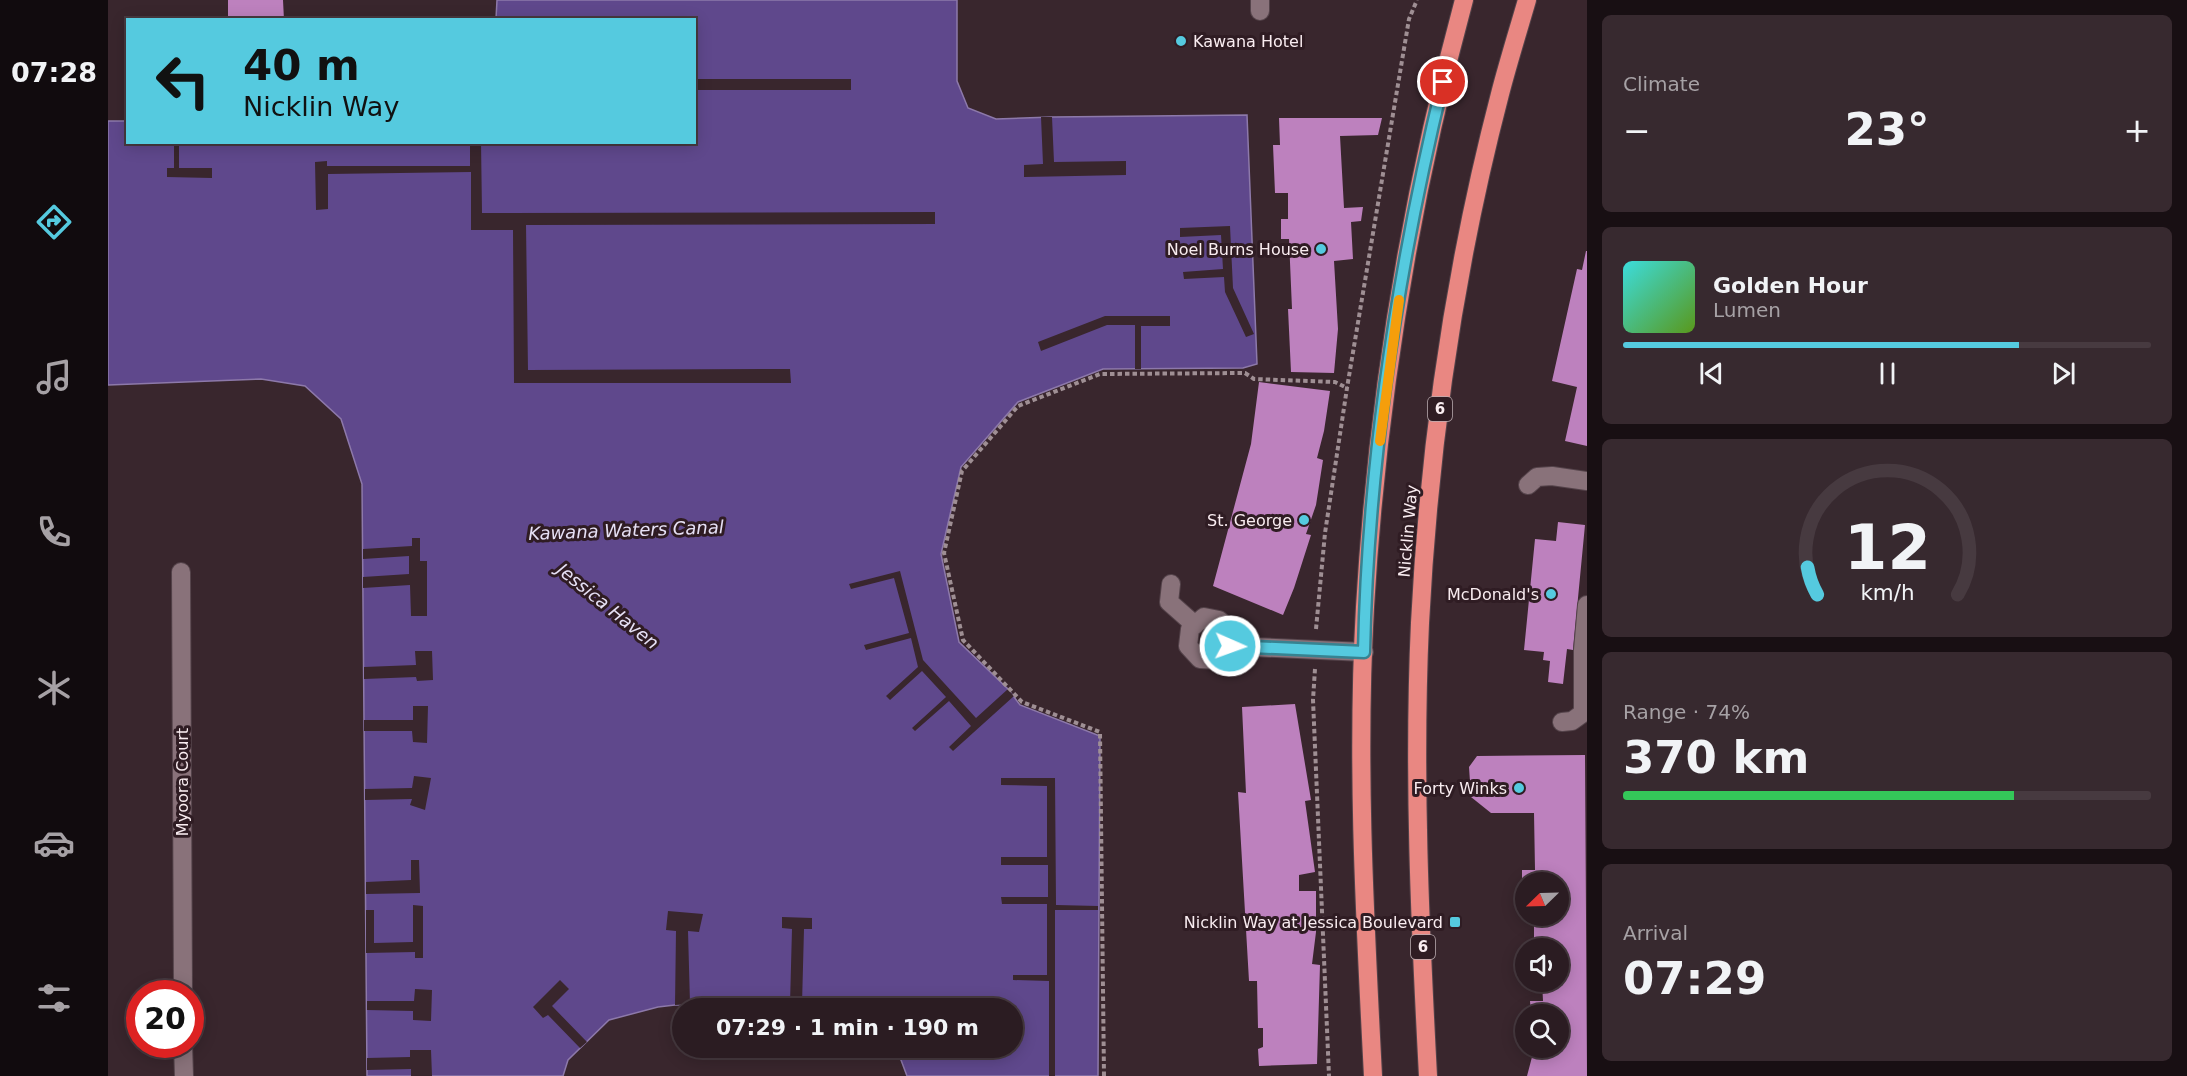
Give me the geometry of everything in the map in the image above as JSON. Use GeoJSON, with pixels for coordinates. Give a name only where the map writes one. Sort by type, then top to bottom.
{"type":"FeatureCollection","features":[{"type":"Feature","properties":{"kind":"highway"},"geometry":{"type":"LineString","coordinates":[[1373,1076],[1361,790],[1365,609],[1372,522],[1392,346],[1423,171],[1464,0]]}},
{"type":"Feature","properties":{"kind":"highway","name":"Nicklin Way"},"geometry":{"type":"LineString","coordinates":[[1428,1076],[1418,826],[1417,728],[1420,623],[1433,460],[1458,290],[1500,95],[1527,0]]}},
{"type":"Feature","properties":{"kind":"street"},"geometry":{"type":"LineString","coordinates":[[1528,484],[1537,477],[1587,481]]}},
{"type":"Feature","properties":{"kind":"street","name":"Myoora Court"},"geometry":{"type":"LineString","coordinates":[[181,572],[183,980]]}},
{"type":"Feature","properties":{"kind":"street"},"geometry":{"type":"LineString","coordinates":[[1171,584],[1169,602],[1195,625]]}},
{"type":"Feature","properties":{"kind":"street"},"geometry":{"type":"LineString","coordinates":[[1562,722],[1572,721],[1583,713],[1583,650],[1587,604]]}},
{"type":"Feature","properties":{"kind":"street"},"geometry":{"type":"LineString","coordinates":[[1230,646],[1228,628],[1219,620],[1204,617],[1190,629],[1188,646],[1200,658],[1216,660],[1230,646],[1364,652]]}},
{"type":"Feature","properties":{"kind":"street"},"geometry":{"type":"LineString","coordinates":[[183,1058],[184,1076]]}},
{"type":"Feature","properties":{"kind":"path"},"geometry":{"type":"LineString","coordinates":[[1329,1076],[1313,700],[1325,533],[1409,19],[1417,0]]}},
{"type":"Feature","properties":{"kind":"path"},"geometry":{"type":"LineString","coordinates":[[1104,1076],[1100,732],[1022,702],[963,640],[944,553],[962,471],[1018,406],[1100,374],[1245,373],[1254,379],[1335,382],[1347,388]]}},
{"type":"Feature","properties":{"kind":"water"},"geometry":{"type":"Polygon","coordinates":[[[497,0],[957,0],[957,81],[968,108],[996,119],[1247,115],[1257,364],[1243,368],[1103,369],[1018,402],[961,467],[941,554],[959,642],[1008,689],[1020,705],[1100,736],[1098,1076],[907,1076],[899,1058],[1023,1058],[1023,998],[672,998],[672,1005],[609,1020],[568,1060],[563,1076],[367,1076],[362,484],[341,419],[305,386],[261,379],[108,385],[108,121],[126,121],[126,144],[696,144],[696,18],[496,18],[497,0]]]}},
{"type":"Feature","properties":{"kind":"pier"},"geometry":{"type":"Polygon","coordinates":[[[696,79],[851,79],[851,90],[696,90],[696,79]]]}},
{"type":"Feature","properties":{"kind":"pier"},"geometry":{"type":"Polygon","coordinates":[[[1041,117],[1052,117],[1054,162],[1126,161],[1126,175],[1024,177],[1024,165],[1043,164],[1041,117]]]}},
{"type":"Feature","properties":{"kind":"pier"},"geometry":{"type":"Polygon","coordinates":[[[174,144],[179,144],[179,168],[212,168],[212,178],[167,177],[167,168],[174,168],[174,144]]]}},
{"type":"Feature","properties":{"kind":"pier"},"geometry":{"type":"Polygon","coordinates":[[[470,144],[481,144],[482,213],[935,212],[935,224],[526,225],[528,370],[790,369],[791,383],[514,383],[513,230],[471,230],[471,172],[328,174],[328,209],[316,210],[315,162],[327,161],[327,166],[470,166],[470,144]]]}},
{"type":"Feature","properties":{"kind":"pier"},"geometry":{"type":"Polygon","coordinates":[[[1230,226],[1233,288],[1254,334],[1246,337],[1225,292],[1224,277],[1184,279],[1183,272],[1223,269],[1221,235],[1180,237],[1180,228],[1230,226]]]}},
{"type":"Feature","properties":{"kind":"pier"},"geometry":{"type":"Polygon","coordinates":[[[1105,316],[1170,316],[1170,326],[1141,326],[1141,369],[1135,369],[1135,325],[1107,325],[1041,351],[1038,342],[1105,316]]]}},
{"type":"Feature","properties":{"kind":"pier"},"geometry":{"type":"Polygon","coordinates":[[[412,538],[420,538],[420,561],[427,561],[427,616],[411,616],[410,585],[363,588],[363,577],[409,574],[409,556],[363,559],[363,549],[412,546],[412,538]]]}},
{"type":"Feature","properties":{"kind":"pier"},"geometry":{"type":"Polygon","coordinates":[[[900,571],[923,660],[976,718],[1008,689],[1014,696],[953,751],[949,747],[971,726],[949,701],[915,731],[912,728],[946,697],[922,671],[890,700],[886,696],[918,667],[911,638],[866,650],[864,645],[909,633],[894,578],[851,589],[849,584],[900,571]]]}},
{"type":"Feature","properties":{"kind":"pier"},"geometry":{"type":"Polygon","coordinates":[[[415,651],[432,651],[433,680],[417,681],[416,677],[364,679],[364,667],[416,665],[415,651]]]}},
{"type":"Feature","properties":{"kind":"pier"},"geometry":{"type":"Polygon","coordinates":[[[413,706],[428,706],[427,743],[413,742],[412,731],[364,731],[364,720],[413,720],[413,706]]]}},
{"type":"Feature","properties":{"kind":"pier"},"geometry":{"type":"Polygon","coordinates":[[[414,776],[431,778],[425,810],[410,805],[412,799],[365,800],[365,789],[412,788],[414,776]]]}},
{"type":"Feature","properties":{"kind":"pier"},"geometry":{"type":"Polygon","coordinates":[[[1001,778],[1055,778],[1056,905],[1098,906],[1098,910],[1055,910],[1055,1076],[1049,1076],[1049,981],[1013,980],[1013,975],[1047,975],[1047,904],[1002,904],[1001,897],[1048,897],[1048,865],[1001,865],[1001,857],[1047,857],[1047,786],[1001,785],[1001,778]]]}},
{"type":"Feature","properties":{"kind":"pier"},"geometry":{"type":"Polygon","coordinates":[[[411,860],[419,860],[420,893],[366,894],[366,882],[411,880],[411,860]]]}},
{"type":"Feature","properties":{"kind":"pier"},"geometry":{"type":"Polygon","coordinates":[[[413,905],[423,906],[423,958],[415,958],[415,952],[366,953],[366,910],[374,910],[374,943],[413,942],[413,905]]]}},
{"type":"Feature","properties":{"kind":"pier"},"geometry":{"type":"Polygon","coordinates":[[[668,911],[703,914],[699,932],[688,931],[690,998],[675,998],[676,931],[666,930],[668,911]]]}},
{"type":"Feature","properties":{"kind":"pier"},"geometry":{"type":"Polygon","coordinates":[[[782,917],[812,918],[812,929],[804,929],[802,998],[790,998],[792,929],[782,928],[782,917]]]}},
{"type":"Feature","properties":{"kind":"pier"},"geometry":{"type":"Polygon","coordinates":[[[560,980],[569,989],[552,1006],[587,1042],[580,1048],[548,1015],[543,1018],[533,1007],[560,980]]]}},
{"type":"Feature","properties":{"kind":"pier"},"geometry":{"type":"Polygon","coordinates":[[[415,989],[432,990],[431,1021],[413,1020],[413,1011],[367,1010],[367,1001],[414,1001],[415,989]]]}},
{"type":"Feature","properties":{"kind":"pier"},"geometry":{"type":"Polygon","coordinates":[[[410,1050],[431,1050],[432,1076],[411,1076],[411,1069],[367,1070],[367,1058],[410,1057],[410,1050]]]}},
{"type":"Feature","properties":{"kind":"building"},"geometry":{"type":"Polygon","coordinates":[[[228,0],[283,0],[284,18],[228,18],[228,0]]]}},
{"type":"Feature","properties":{"kind":"building","name":"Noel Burns House"},"geometry":{"type":"Polygon","coordinates":[[[1279,118],[1382,118],[1378,135],[1340,136],[1344,208],[1363,207],[1361,221],[1351,222],[1353,259],[1334,261],[1338,329],[1334,373],[1291,372],[1288,309],[1292,309],[1289,239],[1281,239],[1281,219],[1288,219],[1288,193],[1275,193],[1273,145],[1280,145],[1279,118]]]}},
{"type":"Feature","properties":{"kind":"building"},"geometry":{"type":"Polygon","coordinates":[[[1586,251],[1587,446],[1565,441],[1577,387],[1552,381],[1577,269],[1582,270],[1586,251]]]}},
{"type":"Feature","properties":{"kind":"building"},"geometry":{"type":"Polygon","coordinates":[[[1259,382],[1330,391],[1317,458],[1323,460],[1316,505],[1306,534],[1311,535],[1283,615],[1213,586],[1251,444],[1259,382]]]}},
{"type":"Feature","properties":{"kind":"building"},"geometry":{"type":"Polygon","coordinates":[[[1558,522],[1585,525],[1573,650],[1567,649],[1563,684],[1548,682],[1550,661],[1543,660],[1544,652],[1524,650],[1535,539],[1556,541],[1558,522]]]}},
{"type":"Feature","properties":{"kind":"building"},"geometry":{"type":"Polygon","coordinates":[[[1295,704],[1311,800],[1305,801],[1315,872],[1299,875],[1299,891],[1316,891],[1316,932],[1312,964],[1320,965],[1317,1064],[1259,1066],[1258,1049],[1263,1047],[1263,1028],[1258,1028],[1257,981],[1249,981],[1238,792],[1246,793],[1242,707],[1295,704]]]}},
{"type":"Feature","properties":{"kind":"building"},"geometry":{"type":"Polygon","coordinates":[[[1585,755],[1587,1076],[1527,1076],[1532,1058],[1569,1058],[1569,1004],[1530,1004],[1530,1001],[1543,1001],[1543,992],[1569,992],[1569,938],[1534,938],[1534,926],[1569,926],[1569,872],[1522,872],[1522,870],[1535,870],[1534,813],[1491,813],[1471,797],[1469,767],[1477,756],[1585,755]]]}},
{"type":"Feature","properties":{"kind":"slow traffic"},"geometry":{"type":"LineString","coordinates":[[1380,441],[1399,300]]}},
{"type":"Feature","properties":{"kind":"place","name":"Kawana Hotel"},"geometry":{"type":"Point","coordinates":[1181,41]}},
{"type":"Feature","properties":{"kind":"place","name":"Noel Burns House"},"geometry":{"type":"Point","coordinates":[1321,249]}},
{"type":"Feature","properties":{"kind":"place","name":"St. George"},"geometry":{"type":"Point","coordinates":[1304,520]}},
{"type":"Feature","properties":{"kind":"place","name":"McDonald's"},"geometry":{"type":"Point","coordinates":[1551,594]}},
{"type":"Feature","properties":{"kind":"place","name":"Forty Winks"},"geometry":{"type":"Point","coordinates":[1519,788]}},
{"type":"Feature","properties":{"kind":"place","name":"Nicklin Way at Jessica Boulevard"},"geometry":{"type":"Point","coordinates":[1455,922]}},
{"type":"Feature","properties":{"kind":"route"},"geometry":{"type":"LineString","coordinates":[[1230,646],[1364,652],[1372,522],[1392,346],[1406,261],[1443,82]]}},
{"type":"Feature","properties":{"kind":"water label","name":"Kawana Waters Canal"},"geometry":{"type":"Point","coordinates":[626,530]}},
{"type":"Feature","properties":{"kind":"water label","name":"Jessica Haven"},"geometry":{"type":"Point","coordinates":[608,606]}}]}
